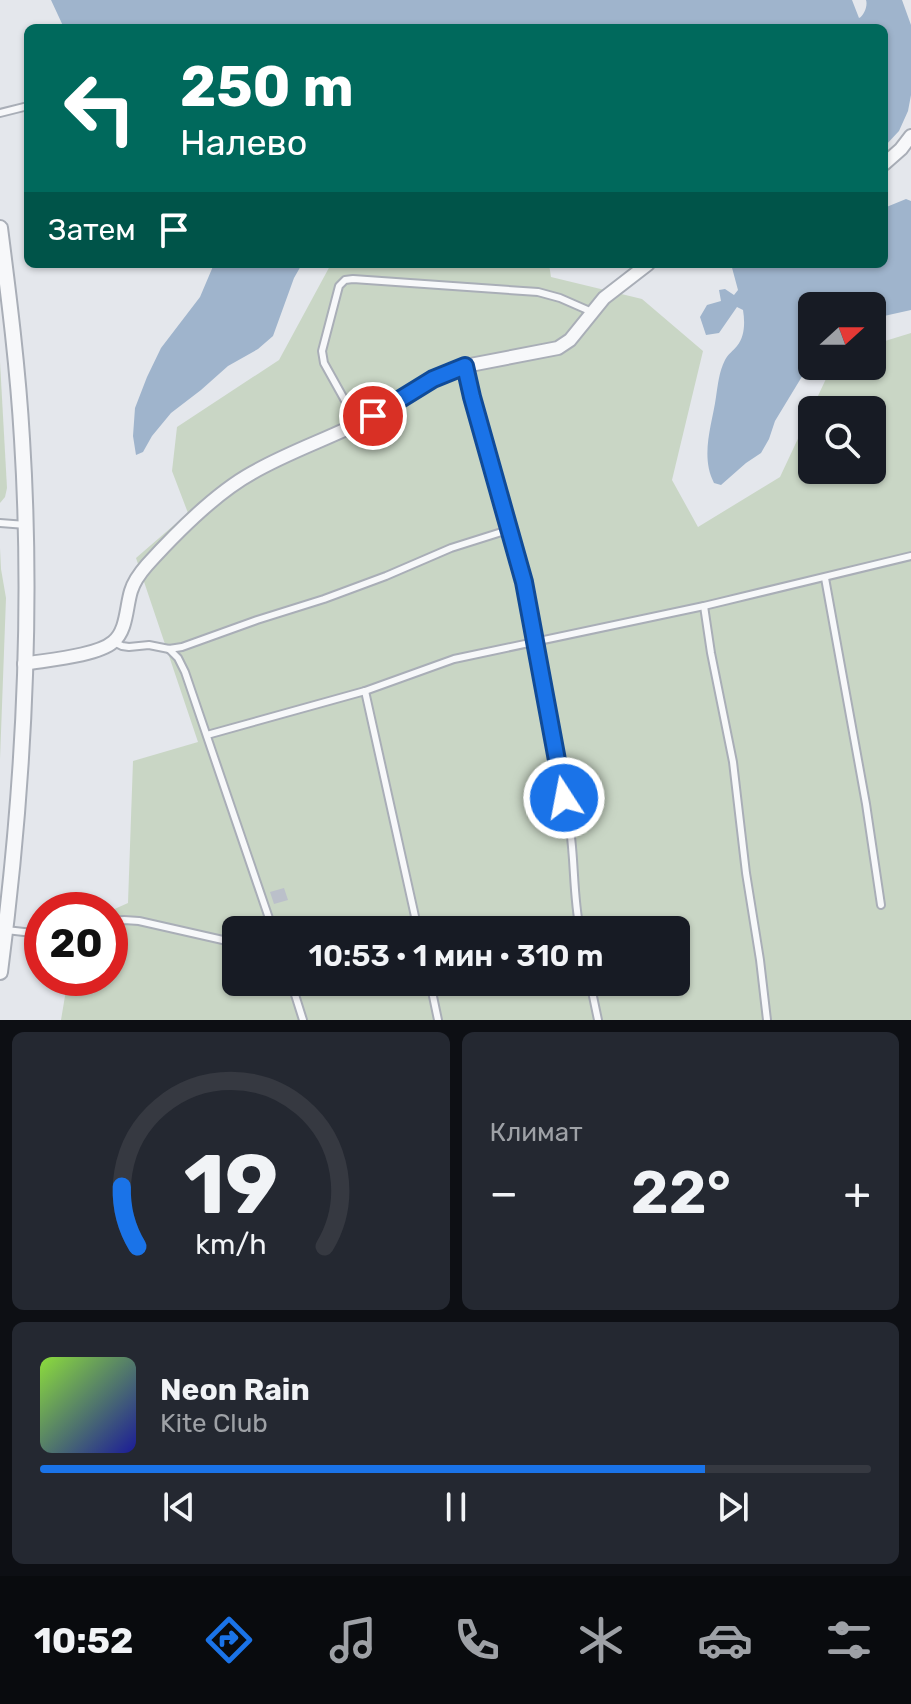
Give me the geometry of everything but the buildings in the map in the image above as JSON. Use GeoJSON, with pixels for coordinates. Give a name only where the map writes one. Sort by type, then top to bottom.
{"type":"FeatureCollection","features":[{"type":"Feature","properties":{"kind":"street"},"geometry":{"type":"LineString","coordinates":[[888,160],[911,136]]}},
{"type":"Feature","properties":{"kind":"street"},"geometry":{"type":"LineString","coordinates":[[0,228],[16,364],[26,525],[22,745],[0,972]]}},
{"type":"Feature","properties":{"kind":"street"},"geometry":{"type":"LineString","coordinates":[[24,664],[83,654],[114,642],[121,632],[134,582],[143,569],[183,528],[249,474],[358,424],[433,379],[465,366],[558,348],[570,340],[604,298],[643,268]]}},
{"type":"Feature","properties":{"kind":"lane"},"geometry":{"type":"LineString","coordinates":[[0,113],[24,107]]}},
{"type":"Feature","properties":{"kind":"lane"},"geometry":{"type":"LineString","coordinates":[[358,424],[324,363],[322,351],[339,286],[345,280],[538,292],[592,312]]}},
{"type":"Feature","properties":{"kind":"lane"},"geometry":{"type":"LineString","coordinates":[[465,366],[524,582],[570,829],[577,916]]}},
{"type":"Feature","properties":{"kind":"lane"},"geometry":{"type":"LineString","coordinates":[[0,523],[26,525]]}},
{"type":"Feature","properties":{"kind":"lane"},"geometry":{"type":"LineString","coordinates":[[114,642],[129,647],[182,647],[324,599],[451,548],[508,530]]}},
{"type":"Feature","properties":{"kind":"lane"},"geometry":{"type":"LineString","coordinates":[[207,735],[365,691],[454,659],[704,606],[911,556]]}},
{"type":"Feature","properties":{"kind":"lane"},"geometry":{"type":"LineString","coordinates":[[825,578],[881,905]]}},
{"type":"Feature","properties":{"kind":"lane"},"geometry":{"type":"LineString","coordinates":[[704,606],[733,762],[767,1020]]}},
{"type":"Feature","properties":{"kind":"lane"},"geometry":{"type":"LineString","coordinates":[[169,649],[185,672],[268,916]]}},
{"type":"Feature","properties":{"kind":"lane"},"geometry":{"type":"LineString","coordinates":[[365,691],[415,916]]}},
{"type":"Feature","properties":{"kind":"lane"},"geometry":{"type":"LineString","coordinates":[[128,921],[222,940]]}},
{"type":"Feature","properties":{"kind":"lane"},"geometry":{"type":"LineString","coordinates":[[6,930],[24,932]]}},
{"type":"Feature","properties":{"kind":"lane"},"geometry":{"type":"LineString","coordinates":[[295,996],[303,1020]]}},
{"type":"Feature","properties":{"kind":"lane"},"geometry":{"type":"LineString","coordinates":[[433,996],[438,1020]]}},
{"type":"Feature","properties":{"kind":"lane"},"geometry":{"type":"LineString","coordinates":[[593,996],[598,1020]]}},
{"type":"Feature","properties":{"kind":"green space"},"geometry":{"type":"Polygon","coordinates":[[[329,268],[550,268],[551,277],[642,299],[703,351],[672,480],[698,527],[780,477],[798,439],[798,484],[886,484],[886,396],[818,396],[825,380],[886,380],[886,341],[911,333],[911,1020],[61,1020],[65,996],[128,996],[133,761],[198,742],[136,558],[188,513],[172,471],[177,427],[279,360],[329,268]]]}},
{"type":"Feature","properties":{"kind":"green space"},"geometry":{"type":"Polygon","coordinates":[[[0,362],[7,488],[0,503],[0,362]]]}},
{"type":"Feature","properties":{"kind":"green space"},"geometry":{"type":"Polygon","coordinates":[[[0,548],[6,598],[0,759],[0,548]]]}},
{"type":"Feature","properties":{"kind":"water"},"geometry":{"type":"Polygon","coordinates":[[[51,0],[852,0],[859,18],[865,10],[866,0],[902,0],[911,25],[911,95],[899,131],[888,143],[888,24],[62,24],[51,0]]]}},
{"type":"Feature","properties":{"kind":"water"},"geometry":{"type":"Polygon","coordinates":[[[906,199],[911,201],[911,310],[886,316],[886,292],[798,292],[800,380],[775,421],[761,453],[721,485],[714,483],[707,451],[719,378],[726,358],[742,338],[744,315],[743,310],[737,307],[719,333],[706,335],[700,317],[707,305],[721,301],[719,290],[725,289],[734,295],[738,290],[732,268],[888,268],[888,206],[906,199]]]}},
{"type":"Feature","properties":{"kind":"water"},"geometry":{"type":"Polygon","coordinates":[[[212,268],[300,268],[273,336],[258,349],[228,366],[171,413],[143,452],[136,455],[133,436],[135,408],[147,377],[161,348],[200,297],[212,268]]]}},
{"type":"Feature","properties":{"kind":"route"},"geometry":{"type":"LineString","coordinates":[[373,416],[433,379],[465,366],[524,582],[564,798]]}}]}
